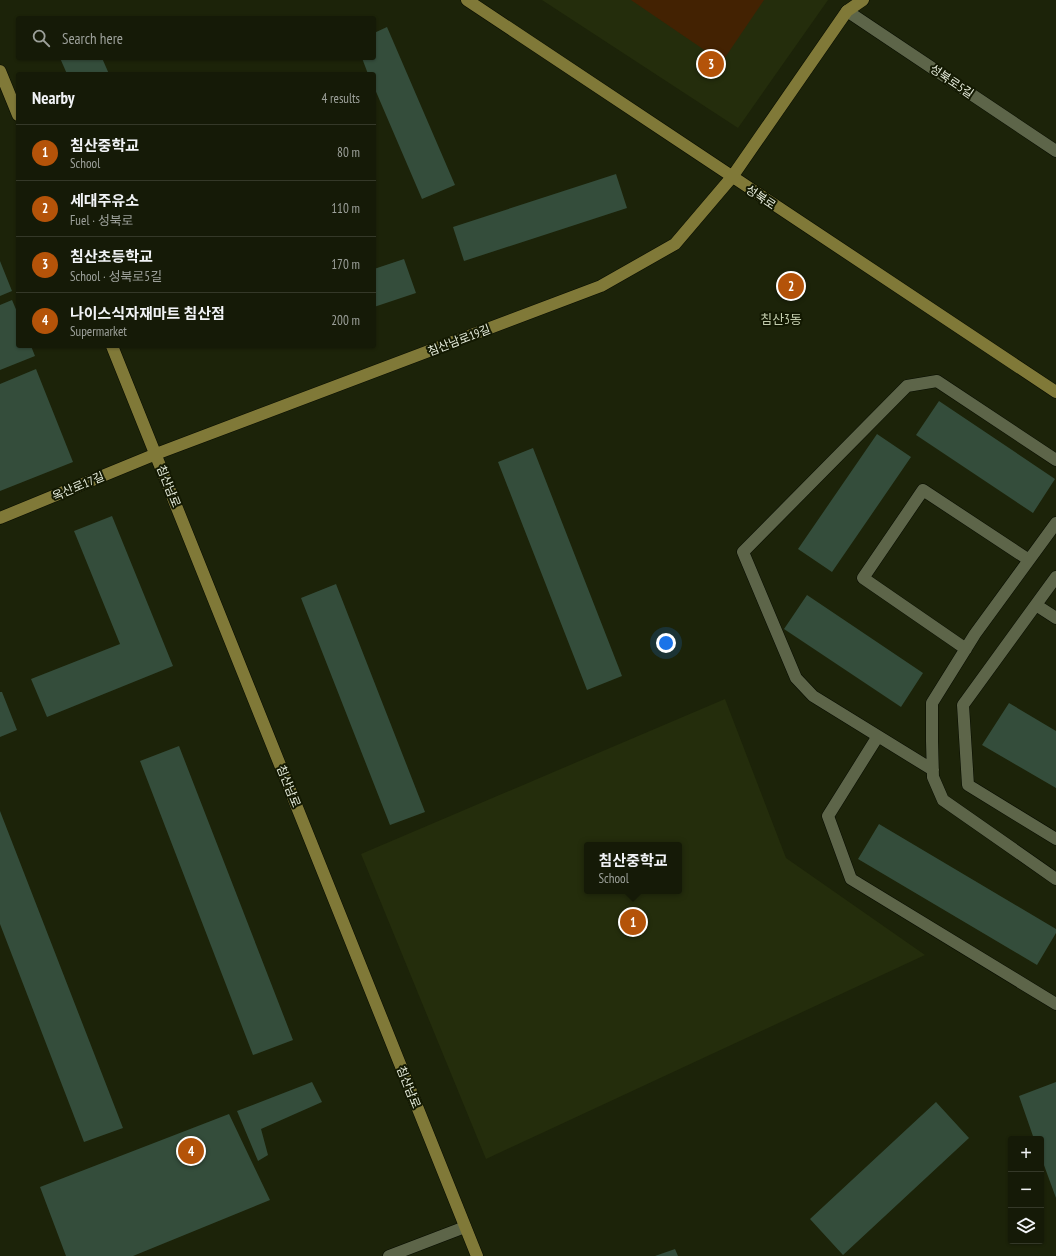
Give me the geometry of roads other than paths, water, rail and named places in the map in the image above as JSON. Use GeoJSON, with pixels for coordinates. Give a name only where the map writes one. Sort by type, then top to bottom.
{"type":"FeatureCollection","features":[{"type":"Feature","properties":{"kind":"main road","name":"성북로"},"geometry":{"type":"LineString","coordinates":[[467,0],[1056,392]]}},
{"type":"Feature","properties":{"kind":"main road"},"geometry":{"type":"LineString","coordinates":[[732,177],[847,11],[863,0]]}},
{"type":"Feature","properties":{"kind":"main road"},"geometry":{"type":"LineString","coordinates":[[0,71],[16,110]]}},
{"type":"Feature","properties":{"kind":"main road","name":"침산남로19길"},"geometry":{"type":"LineString","coordinates":[[156,454],[601,286],[674,244],[732,177]]}},
{"type":"Feature","properties":{"kind":"main road","name":"침산남로"},"geometry":{"type":"LineString","coordinates":[[113,348],[477,1256]]}},
{"type":"Feature","properties":{"kind":"main road","name":"옥산로17길"},"geometry":{"type":"LineString","coordinates":[[0,518],[156,454]]}},
{"type":"Feature","properties":{"kind":"street","name":"성북로5길"},"geometry":{"type":"LineString","coordinates":[[847,11],[1056,151]]}},
{"type":"Feature","properties":{"kind":"street"},"geometry":{"type":"LineString","coordinates":[[933,770],[813,696],[796,678],[743,552],[907,386],[937,381],[1056,460]]}},
{"type":"Feature","properties":{"kind":"street"},"geometry":{"type":"LineString","coordinates":[[966,649],[863,578],[923,490],[1029,560]]}},
{"type":"Feature","properties":{"kind":"street"},"geometry":{"type":"LineString","coordinates":[[1056,522],[976,634],[932,703],[933,778],[943,800],[1056,878]]}},
{"type":"Feature","properties":{"kind":"street"},"geometry":{"type":"LineString","coordinates":[[1056,577],[962,705],[968,785],[1056,839]]}},
{"type":"Feature","properties":{"kind":"street"},"geometry":{"type":"LineString","coordinates":[[1036,605],[1056,618]]}},
{"type":"Feature","properties":{"kind":"street"},"geometry":{"type":"LineString","coordinates":[[878,736],[828,816],[851,879],[1056,1004]]}},
{"type":"Feature","properties":{"kind":"street"},"geometry":{"type":"LineString","coordinates":[[389,1256],[465,1227]]}},
{"type":"Feature","properties":{"kind":"place","name":"침산초등학교"},"geometry":{"type":"Point","coordinates":[711,64]}},
{"type":"Feature","properties":{"kind":"place","name":"세대주유소"},"geometry":{"type":"Point","coordinates":[791,286]}},
{"type":"Feature","properties":{"kind":"place","name":"침산중학교"},"geometry":{"type":"Point","coordinates":[633,922]}},
{"type":"Feature","properties":{"kind":"place","name":"나이스식자재마트 침산점"},"geometry":{"type":"Point","coordinates":[191,1151]}},
{"type":"Feature","properties":{"kind":"district","name":"침산3동"},"geometry":{"type":"Point","coordinates":[781,319]}}]}
